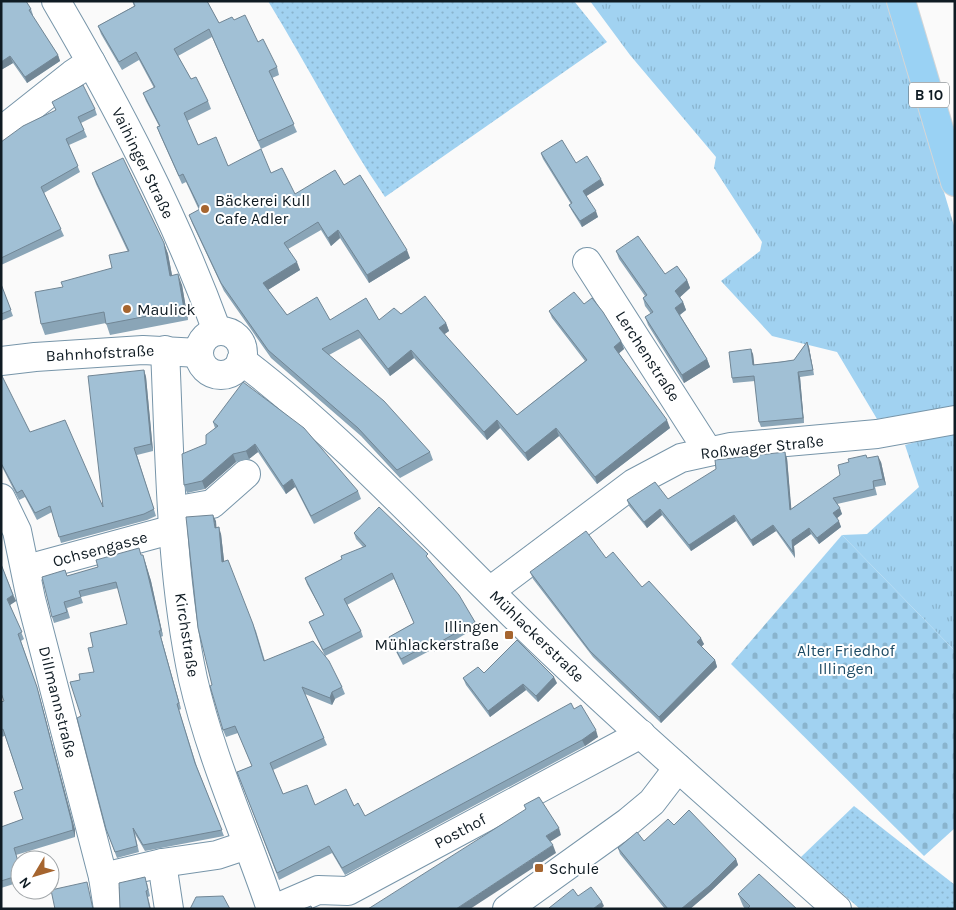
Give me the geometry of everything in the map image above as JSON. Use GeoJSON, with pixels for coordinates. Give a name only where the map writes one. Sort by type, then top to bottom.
{"type":"FeatureCollection","features":[{"type":"Feature","properties":{"kind":"main road","name":"B 10"},"geometry":{"type":"LineString","coordinates":[[901,1],[955,182]]}},
{"type":"Feature","properties":{"kind":"street","name":"Vaihinger Straße"},"geometry":{"type":"LineString","coordinates":[[56,1],[91,62],[162,202],[197,277],[216,331]]}},
{"type":"Feature","properties":{"kind":"street"},"geometry":{"type":"LineString","coordinates":[[1,131],[91,62]]}},
{"type":"Feature","properties":{"kind":"street","name":"Lerchenstraße"},"geometry":{"type":"LineString","coordinates":[[587,262],[708,451]]}},
{"type":"Feature","properties":{"kind":"street"},"geometry":{"type":"LineString","coordinates":[[216,331],[232,333],[238,338],[242,346],[242,360],[235,370],[227,374],[218,375],[203,366],[198,353],[201,342],[207,335],[216,331]]}},
{"type":"Feature","properties":{"kind":"street","name":"Bahnhofstraße"},"geometry":{"type":"LineString","coordinates":[[1,361],[35,357],[166,363],[198,353]]}},
{"type":"Feature","properties":{"kind":"street","name":"Mühlackerstraße"},"geometry":{"type":"LineString","coordinates":[[242,360],[310,416],[537,638],[640,734],[837,909]]}},
{"type":"Feature","properties":{"kind":"street","name":"Kirchstraße"},"geometry":{"type":"LineString","coordinates":[[166,363],[173,520],[178,577],[193,678],[215,757],[273,909]]}},
{"type":"Feature","properties":{"kind":"street","name":"Roßwager Straße"},"geometry":{"type":"LineString","coordinates":[[490,591],[634,483],[680,458],[708,451],[877,434],[955,420]]}},
{"type":"Feature","properties":{"kind":"street","name":"Ochsengasse"},"geometry":{"type":"LineString","coordinates":[[27,569],[173,520],[212,504],[246,474]]}},
{"type":"Feature","properties":{"kind":"street","name":"Dillmannstraße"},"geometry":{"type":"LineString","coordinates":[[1,498],[17,531],[27,569],[32,599],[102,877],[108,909]]}},
{"type":"Feature","properties":{"kind":"street","name":"Posthof"},"geometry":{"type":"LineString","coordinates":[[273,909],[318,890],[348,891],[640,734]]}},
{"type":"Feature","properties":{"kind":"street"},"geometry":{"type":"LineString","coordinates":[[513,907],[652,802],[678,768]]}},
{"type":"Feature","properties":{"kind":"street"},"geometry":{"type":"LineString","coordinates":[[102,877],[162,863],[218,855],[247,845]]}},
{"type":"Feature","properties":{"kind":"street"},"geometry":{"type":"LineString","coordinates":[[162,863],[169,909]]}},
{"type":"Feature","properties":{"kind":"green space"},"geometry":{"type":"Polygon","coordinates":[[[268,1],[574,1],[607,42],[385,197],[354,149],[268,1]]]}},
{"type":"Feature","properties":{"kind":"green space"},"geometry":{"type":"Polygon","coordinates":[[[590,1],[887,1],[955,229],[955,406],[877,419],[837,352],[772,336],[721,281],[760,251],[762,242],[714,168],[716,157],[630,55],[590,1]]]}},
{"type":"Feature","properties":{"kind":"green space"},"geometry":{"type":"Polygon","coordinates":[[[955,431],[955,651],[842,535],[867,534],[919,487],[905,445],[955,431]]]}},
{"type":"Feature","properties":{"kind":"green space","name":"Alter Friedhof Illingen"},"geometry":{"type":"Polygon","coordinates":[[[842,535],[955,651],[955,828],[924,856],[731,664],[842,535]]]}},
{"type":"Feature","properties":{"kind":"green space"},"geometry":{"type":"Polygon","coordinates":[[[854,806],[955,885],[955,909],[860,909],[801,857],[854,806]]]}},
{"type":"Feature","properties":{"kind":"building"},"geometry":{"type":"Polygon","coordinates":[[[1,1],[26,1],[31,9],[29,10],[58,55],[25,77],[10,56],[1,62],[1,1]]]}},
{"type":"Feature","properties":{"kind":"building"},"geometry":{"type":"Polygon","coordinates":[[[133,1],[207,1],[219,23],[232,17],[234,20],[245,15],[258,42],[263,39],[277,67],[269,71],[294,124],[258,141],[209,29],[174,49],[191,79],[196,77],[208,101],[184,113],[198,145],[216,137],[228,166],[261,149],[271,173],[282,168],[295,194],[335,170],[344,185],[360,175],[407,250],[367,275],[338,230],[328,238],[318,222],[284,243],[297,262],[263,283],[287,315],[317,297],[330,320],[366,298],[379,320],[394,308],[401,314],[425,296],[446,323],[439,328],[517,415],[587,360],[549,311],[574,292],[584,304],[592,298],[603,312],[621,341],[614,347],[667,420],[595,477],[556,428],[525,453],[497,420],[484,432],[411,350],[388,369],[358,330],[322,349],[384,401],[430,452],[397,470],[358,428],[268,350],[221,283],[189,215],[200,209],[183,174],[179,176],[157,127],[160,126],[143,93],[155,87],[136,52],[119,62],[98,26],[135,6],[133,1]]]}},
{"type":"Feature","properties":{"kind":"building"},"geometry":{"type":"Polygon","coordinates":[[[83,85],[95,109],[78,117],[84,130],[66,139],[78,166],[41,187],[61,229],[1,258],[1,142],[23,126],[56,110],[52,102],[83,85]]]}},
{"type":"Feature","properties":{"kind":"building"},"geometry":{"type":"Polygon","coordinates":[[[562,140],[576,163],[587,156],[601,179],[583,191],[596,211],[580,221],[569,205],[572,203],[541,153],[562,140]]]}},
{"type":"Feature","properties":{"kind":"building"},"geometry":{"type":"Polygon","coordinates":[[[123,158],[164,243],[170,276],[178,274],[184,309],[106,324],[104,312],[41,324],[35,292],[63,287],[61,282],[112,268],[109,255],[129,251],[92,173],[123,158]]]}},
{"type":"Feature","properties":{"kind":"building"},"geometry":{"type":"Polygon","coordinates":[[[638,236],[665,274],[677,266],[687,280],[675,291],[683,302],[675,308],[707,359],[682,375],[645,317],[653,312],[643,298],[647,295],[616,251],[638,236]]]}},
{"type":"Feature","properties":{"kind":"building"},"geometry":{"type":"Polygon","coordinates":[[[1,284],[11,310],[1,314],[1,284]]]}},
{"type":"Feature","properties":{"kind":"building"},"geometry":{"type":"Polygon","coordinates":[[[807,342],[813,370],[798,372],[803,418],[759,422],[754,376],[732,378],[729,352],[751,349],[753,365],[781,362],[794,360],[807,342]]]}},
{"type":"Feature","properties":{"kind":"building"},"geometry":{"type":"Polygon","coordinates":[[[144,370],[151,444],[134,448],[154,509],[144,514],[59,537],[50,506],[35,513],[22,490],[17,493],[1,463],[1,377],[30,432],[65,420],[103,507],[88,376],[144,370]]]}},
{"type":"Feature","properties":{"kind":"building"},"geometry":{"type":"Polygon","coordinates":[[[243,382],[304,428],[358,491],[311,516],[292,479],[283,486],[255,444],[246,451],[233,454],[202,481],[184,485],[182,454],[206,444],[206,435],[218,426],[213,422],[243,382]]]}},
{"type":"Feature","properties":{"kind":"building"},"geometry":{"type":"Polygon","coordinates":[[[785,452],[790,510],[840,475],[838,465],[849,462],[848,459],[866,455],[867,458],[878,456],[883,479],[873,481],[874,489],[833,498],[840,508],[833,513],[839,521],[817,538],[809,528],[792,540],[793,552],[773,525],[751,540],[734,515],[689,545],[660,509],[644,522],[627,500],[655,482],[668,499],[716,469],[715,460],[785,452]]]}},
{"type":"Feature","properties":{"kind":"building"},"geometry":{"type":"Polygon","coordinates":[[[379,507],[428,554],[426,556],[459,595],[475,622],[433,646],[431,643],[401,659],[389,637],[414,623],[392,573],[344,599],[361,631],[323,650],[309,622],[324,615],[305,578],[342,559],[341,556],[366,546],[354,533],[379,507]]]}},
{"type":"Feature","properties":{"kind":"building"},"geometry":{"type":"Polygon","coordinates":[[[213,515],[215,528],[219,527],[222,562],[228,560],[253,624],[264,661],[313,641],[329,661],[342,687],[332,692],[330,698],[302,687],[324,738],[270,763],[283,794],[307,785],[315,805],[346,789],[354,806],[358,803],[365,816],[571,703],[574,709],[581,705],[596,730],[582,740],[342,868],[329,846],[277,873],[237,772],[252,766],[235,726],[223,730],[210,686],[212,685],[198,628],[186,517],[213,515]]]}},
{"type":"Feature","properties":{"kind":"building"},"geometry":{"type":"Polygon","coordinates":[[[586,531],[606,558],[613,552],[642,587],[649,581],[701,638],[697,642],[715,660],[659,717],[590,651],[530,572],[586,531]]]}},
{"type":"Feature","properties":{"kind":"building"},"geometry":{"type":"Polygon","coordinates":[[[139,548],[141,555],[143,555],[148,575],[161,630],[159,631],[179,703],[177,704],[195,763],[222,830],[143,845],[133,828],[137,846],[115,852],[106,829],[77,718],[81,716],[70,682],[80,680],[79,674],[94,672],[88,648],[93,647],[90,633],[127,624],[116,582],[79,591],[81,597],[64,602],[67,612],[52,617],[42,577],[65,570],[67,576],[98,567],[96,560],[139,548]]]}},
{"type":"Feature","properties":{"kind":"building"},"geometry":{"type":"Polygon","coordinates":[[[1,564],[13,595],[7,599],[22,632],[18,634],[37,687],[73,830],[10,850],[10,878],[1,881],[1,827],[23,819],[14,792],[23,789],[3,729],[1,730],[1,702],[4,701],[1,693],[1,564]]]}},
{"type":"Feature","properties":{"kind":"building"},"geometry":{"type":"Polygon","coordinates":[[[517,640],[554,677],[536,696],[523,684],[488,711],[463,678],[478,667],[484,673],[517,640]]]}},
{"type":"Feature","properties":{"kind":"building"},"geometry":{"type":"Polygon","coordinates":[[[539,797],[559,828],[546,836],[553,845],[456,909],[368,909],[526,809],[524,805],[539,797]]]}},
{"type":"Feature","properties":{"kind":"building"},"geometry":{"type":"Polygon","coordinates":[[[689,810],[736,859],[709,886],[681,909],[668,909],[618,848],[637,832],[644,841],[668,819],[674,825],[689,810]]]}},
{"type":"Feature","properties":{"kind":"building"},"geometry":{"type":"Polygon","coordinates":[[[759,874],[797,909],[747,909],[750,906],[738,894],[759,874]]]}},
{"type":"Feature","properties":{"kind":"building"},"geometry":{"type":"Polygon","coordinates":[[[145,877],[150,909],[120,909],[119,883],[145,877]]]}},
{"type":"Feature","properties":{"kind":"building"},"geometry":{"type":"Polygon","coordinates":[[[87,882],[93,909],[55,909],[53,900],[60,900],[60,888],[87,882]]]}},
{"type":"Feature","properties":{"kind":"building"},"geometry":{"type":"Polygon","coordinates":[[[591,887],[602,902],[593,909],[549,909],[573,889],[578,896],[591,887]]]}},
{"type":"Feature","properties":{"kind":"building"},"geometry":{"type":"Polygon","coordinates":[[[223,896],[230,909],[190,909],[196,897],[223,896]]]}},
{"type":"Feature","properties":{"kind":"place","name":"Bäckerei Kull Cafe Adler"},"geometry":{"type":"Point","coordinates":[205,209]}},
{"type":"Feature","properties":{"kind":"place","name":"Maulick"},"geometry":{"type":"Point","coordinates":[127,309]}},
{"type":"Feature","properties":{"kind":"place","name":"Illingen Mühlackerstraße"},"geometry":{"type":"Point","coordinates":[509,635]}},
{"type":"Feature","properties":{"kind":"place","name":"Schule"},"geometry":{"type":"Point","coordinates":[539,868]}}]}
